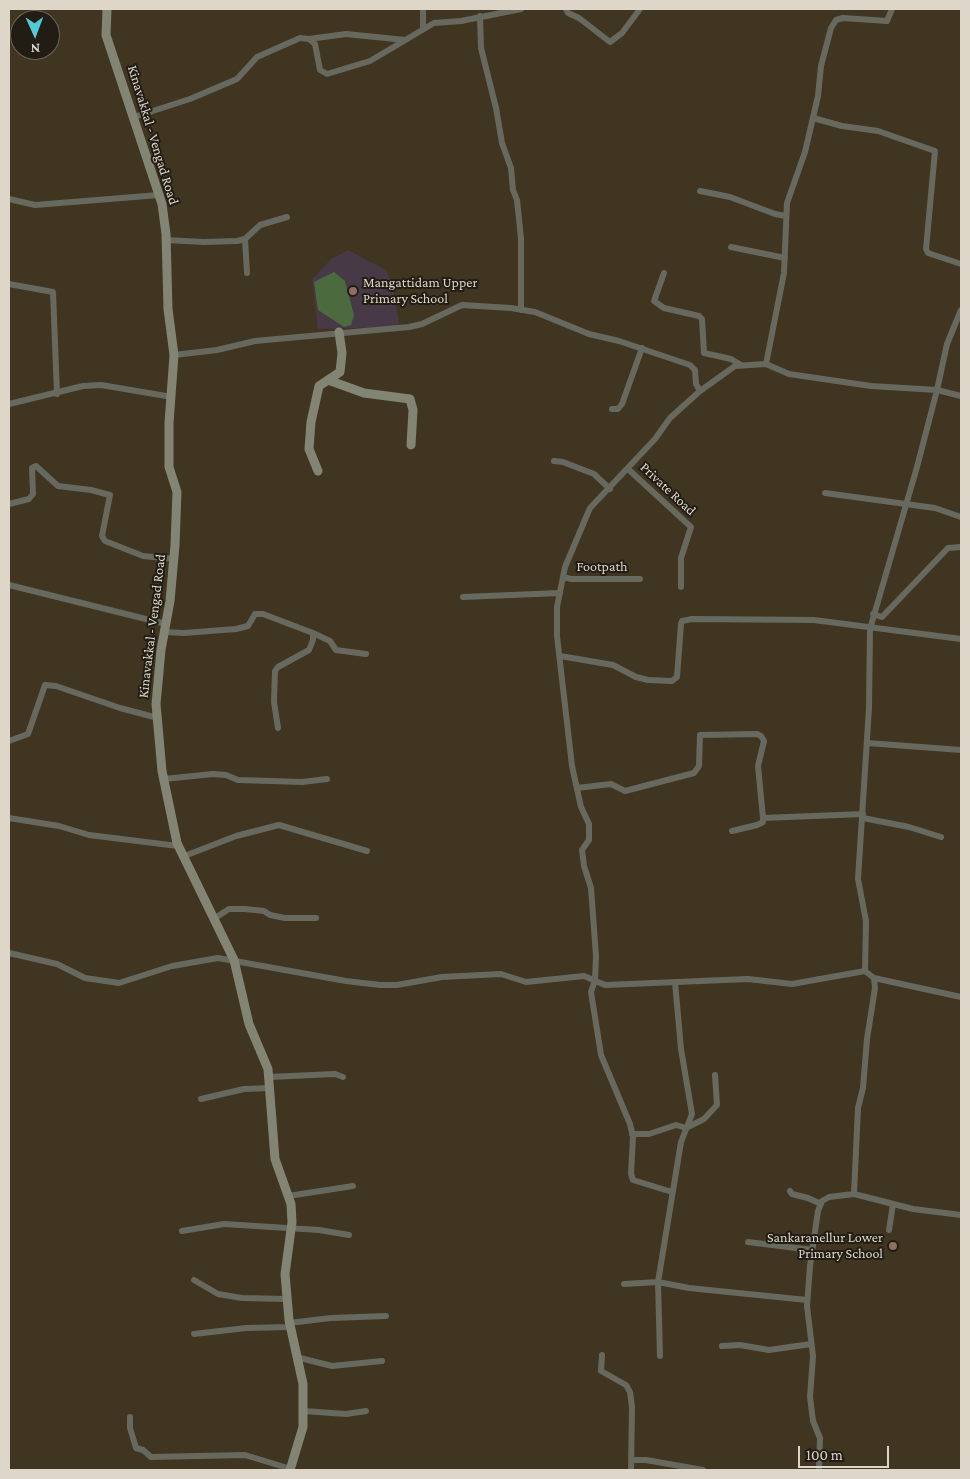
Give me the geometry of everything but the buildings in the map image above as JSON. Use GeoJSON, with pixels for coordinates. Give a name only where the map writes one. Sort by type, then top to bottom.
{"type":"FeatureCollection","features":[{"type":"Feature","properties":{"kind":"main road","name":"Kinavakkal - Vengad Road"},"geometry":{"type":"LineString","coordinates":[[107,9],[106,34],[159,196],[166,240],[168,309],[174,355],[169,467],[177,492],[174,559],[156,704],[164,779],[178,846],[234,960],[249,1024],[268,1069],[275,1159],[291,1204],[292,1228],[285,1274],[290,1325],[302,1384],[303,1427],[290,1469]]}},
{"type":"Feature","properties":{"kind":"main road"},"geometry":{"type":"LineString","coordinates":[[318,472],[309,450],[308,441],[319,386],[340,372],[342,353],[339,332]]}},
{"type":"Feature","properties":{"kind":"main road"},"geometry":{"type":"LineString","coordinates":[[328,380],[364,393],[410,398],[413,410],[411,445]]}},
{"type":"Feature","properties":{"kind":"street"},"geometry":{"type":"LineString","coordinates":[[423,9],[423,29]]}},
{"type":"Feature","properties":{"kind":"street"},"geometry":{"type":"LineString","coordinates":[[309,39],[316,48],[320,70],[327,74],[370,61],[434,23],[461,21],[521,9]]}},
{"type":"Feature","properties":{"kind":"street"},"geometry":{"type":"LineString","coordinates":[[566,9],[568,13],[579,18],[610,42],[622,33],[640,9]]}},
{"type":"Feature","properties":{"kind":"street"},"geometry":{"type":"LineString","coordinates":[[766,364],[785,258],[787,203],[806,152],[821,66],[831,28],[836,20],[843,18],[887,21],[892,9]]}},
{"type":"Feature","properties":{"kind":"street"},"geometry":{"type":"LineString","coordinates":[[480,16],[482,48],[502,143],[511,168],[513,190],[517,200],[521,238],[521,310]]}},
{"type":"Feature","properties":{"kind":"street"},"geometry":{"type":"LineString","coordinates":[[134,117],[190,99],[237,79],[257,57],[300,38],[309,39],[346,34],[405,40]]}},
{"type":"Feature","properties":{"kind":"street"},"geometry":{"type":"LineString","coordinates":[[813,118],[842,126],[878,131],[935,151],[926,249],[928,253],[961,264]]}},
{"type":"Feature","properties":{"kind":"street"},"geometry":{"type":"LineString","coordinates":[[700,191],[730,197],[775,214],[786,216]]}},
{"type":"Feature","properties":{"kind":"street"},"geometry":{"type":"LineString","coordinates":[[9,199],[36,206],[159,196]]}},
{"type":"Feature","properties":{"kind":"street"},"geometry":{"type":"LineString","coordinates":[[166,240],[204,242],[245,239],[260,225],[287,216]]}},
{"type":"Feature","properties":{"kind":"street"},"geometry":{"type":"LineString","coordinates":[[245,239],[247,273]]}},
{"type":"Feature","properties":{"kind":"street"},"geometry":{"type":"LineString","coordinates":[[731,247],[785,258]]}},
{"type":"Feature","properties":{"kind":"street"},"geometry":{"type":"LineString","coordinates":[[664,273],[654,301],[664,308],[698,316],[702,319],[704,353],[731,359],[742,366]]}},
{"type":"Feature","properties":{"kind":"street"},"geometry":{"type":"LineString","coordinates":[[9,284],[53,292],[57,394]]}},
{"type":"Feature","properties":{"kind":"street"},"geometry":{"type":"LineString","coordinates":[[174,355],[217,350],[255,341],[339,332],[379,330],[422,324],[462,305],[535,312],[589,334],[642,348],[690,365],[695,370],[696,384],[700,391]]}},
{"type":"Feature","properties":{"kind":"street"},"geometry":{"type":"LineString","coordinates":[[865,971],[866,921],[858,879],[867,742],[870,629],[938,390],[947,344],[961,310]]}},
{"type":"Feature","properties":{"kind":"street"},"geometry":{"type":"LineString","coordinates":[[612,409],[618,408],[622,404],[642,348]]}},
{"type":"Feature","properties":{"kind":"street"},"geometry":{"type":"LineString","coordinates":[[672,1192],[633,1180],[631,1174],[634,1156],[632,1134],[603,1064],[591,992],[595,980],[591,888],[584,866],[582,850],[589,840],[589,824],[581,807],[572,766],[557,617],[563,577],[579,530],[590,508],[610,489],[655,439],[670,418],[700,391],[735,366],[766,364],[789,374],[871,386],[938,390],[961,396]]}},
{"type":"Feature","properties":{"kind":"street"},"geometry":{"type":"LineString","coordinates":[[9,404],[57,394],[83,386],[101,385],[172,397]]}},
{"type":"Feature","properties":{"kind":"street"},"geometry":{"type":"LineString","coordinates":[[554,461],[563,462],[594,474],[610,489]]}},
{"type":"Feature","properties":{"kind":"street"},"geometry":{"type":"LineString","coordinates":[[9,504],[30,499],[33,494],[32,468],[36,466],[58,486],[91,490],[110,495],[102,536],[105,541],[144,556],[174,559]]}},
{"type":"Feature","properties":{"kind":"street","name":"Private Road"},"geometry":{"type":"LineString","coordinates":[[628,469],[691,527],[681,558],[681,587]]}},
{"type":"Feature","properties":{"kind":"street"},"geometry":{"type":"LineString","coordinates":[[825,493],[935,508],[961,517]]}},
{"type":"Feature","properties":{"kind":"street"},"geometry":{"type":"LineString","coordinates":[[873,614],[882,617],[948,548],[961,547]]}},
{"type":"Feature","properties":{"kind":"street","name":"Footpath"},"geometry":{"type":"LineString","coordinates":[[563,577],[571,580],[640,579]]}},
{"type":"Feature","properties":{"kind":"street"},"geometry":{"type":"LineString","coordinates":[[9,585],[184,633],[236,629],[248,626],[256,614],[263,614],[330,641],[336,650],[366,654]]}},
{"type":"Feature","properties":{"kind":"street"},"geometry":{"type":"LineString","coordinates":[[463,597],[560,593]]}},
{"type":"Feature","properties":{"kind":"street"},"geometry":{"type":"LineString","coordinates":[[560,656],[613,665],[636,677],[648,680],[672,681],[677,677],[682,621],[746,618],[814,620],[870,629],[961,639]]}},
{"type":"Feature","properties":{"kind":"street"},"geometry":{"type":"LineString","coordinates":[[278,728],[274,702],[275,671],[278,667],[309,650],[313,640],[313,633]]}},
{"type":"Feature","properties":{"kind":"street"},"geometry":{"type":"LineString","coordinates":[[9,741],[28,734],[45,685],[56,686],[120,708],[158,718]]}},
{"type":"Feature","properties":{"kind":"street"},"geometry":{"type":"LineString","coordinates":[[577,788],[611,784],[624,791],[679,778],[697,770],[700,735],[757,734],[764,741],[758,766],[763,822],[732,831]]}},
{"type":"Feature","properties":{"kind":"street"},"geometry":{"type":"LineString","coordinates":[[867,742],[961,750]]}},
{"type":"Feature","properties":{"kind":"street"},"geometry":{"type":"LineString","coordinates":[[164,779],[212,774],[226,775],[238,780],[302,782],[327,779]]}},
{"type":"Feature","properties":{"kind":"street"},"geometry":{"type":"LineString","coordinates":[[763,818],[863,816],[909,827],[941,838]]}},
{"type":"Feature","properties":{"kind":"street"},"geometry":{"type":"LineString","coordinates":[[9,818],[59,826],[90,835],[178,846]]}},
{"type":"Feature","properties":{"kind":"street"},"geometry":{"type":"LineString","coordinates":[[182,857],[236,836],[279,825],[367,851]]}},
{"type":"Feature","properties":{"kind":"street"},"geometry":{"type":"LineString","coordinates":[[215,918],[229,909],[264,911],[270,915],[285,918],[316,918]]}},
{"type":"Feature","properties":{"kind":"street"},"geometry":{"type":"LineString","coordinates":[[9,954],[57,964],[85,978],[119,983],[172,966],[218,958],[380,986],[442,977],[501,974],[526,982],[584,976],[606,985],[748,979],[792,984],[865,971],[874,978],[961,997]]}},
{"type":"Feature","properties":{"kind":"street"},"geometry":{"type":"LineString","coordinates":[[854,1194],[858,1108],[863,1088],[867,1039],[876,988],[874,978]]}},
{"type":"Feature","properties":{"kind":"street"},"geometry":{"type":"LineString","coordinates":[[660,1356],[658,1282],[682,1142],[692,1114],[681,1049],[675,982]]}},
{"type":"Feature","properties":{"kind":"street"},"geometry":{"type":"LineString","coordinates":[[269,1077],[336,1074],[343,1077]]}},
{"type":"Feature","properties":{"kind":"street"},"geometry":{"type":"LineString","coordinates":[[632,1134],[650,1134],[676,1126],[686,1128],[704,1118],[717,1105],[715,1075]]}},
{"type":"Feature","properties":{"kind":"street"},"geometry":{"type":"LineString","coordinates":[[201,1098],[244,1089],[270,1088]]}},
{"type":"Feature","properties":{"kind":"street"},"geometry":{"type":"LineString","coordinates":[[288,1196],[354,1186]]}},
{"type":"Feature","properties":{"kind":"street"},"geometry":{"type":"LineString","coordinates":[[790,1191],[792,1194],[821,1204]]}},
{"type":"Feature","properties":{"kind":"street"},"geometry":{"type":"LineString","coordinates":[[819,1470],[821,1467],[820,1438],[813,1421],[810,1397],[813,1356],[807,1300],[812,1250],[821,1204],[829,1197],[854,1194],[893,1204],[961,1215]]}},
{"type":"Feature","properties":{"kind":"street"},"geometry":{"type":"LineString","coordinates":[[889,1230],[893,1204]]}},
{"type":"Feature","properties":{"kind":"street"},"geometry":{"type":"LineString","coordinates":[[182,1230],[224,1224],[292,1228],[349,1236]]}},
{"type":"Feature","properties":{"kind":"street"},"geometry":{"type":"LineString","coordinates":[[748,1242],[812,1250]]}},
{"type":"Feature","properties":{"kind":"street"},"geometry":{"type":"LineString","coordinates":[[194,1280],[218,1294],[242,1298],[287,1299]]}},
{"type":"Feature","properties":{"kind":"street"},"geometry":{"type":"LineString","coordinates":[[624,1284],[658,1282],[689,1288],[807,1300]]}},
{"type":"Feature","properties":{"kind":"street"},"geometry":{"type":"LineString","coordinates":[[194,1334],[290,1325],[331,1318],[386,1316]]}},
{"type":"Feature","properties":{"kind":"street"},"geometry":{"type":"LineString","coordinates":[[722,1346],[740,1345],[769,1350],[811,1344]]}},
{"type":"Feature","properties":{"kind":"street"},"geometry":{"type":"LineString","coordinates":[[602,1355],[601,1371],[626,1385],[630,1392],[632,1407],[632,1470]]}},
{"type":"Feature","properties":{"kind":"street"},"geometry":{"type":"LineString","coordinates":[[296,1357],[332,1366],[382,1360]]}},
{"type":"Feature","properties":{"kind":"street"},"geometry":{"type":"LineString","coordinates":[[303,1411],[346,1414],[366,1411]]}},
{"type":"Feature","properties":{"kind":"street"},"geometry":{"type":"LineString","coordinates":[[130,1417],[130,1428],[136,1448],[151,1457],[245,1455],[290,1469]]}},
{"type":"Feature","properties":{"kind":"street"},"geometry":{"type":"LineString","coordinates":[[632,1460],[702,1470]]}},
{"type":"Feature","properties":{"kind":"shaded area","name":"Mangattidam Upper Primary School"},"geometry":{"type":"Polygon","coordinates":[[[348,250],[384,269],[392,281],[399,324],[396,327],[318,329],[312,279],[331,259],[348,250]]]}},
{"type":"Feature","properties":{"kind":"green space"},"geometry":{"type":"Polygon","coordinates":[[[334,272],[345,281],[354,315],[351,325],[344,327],[318,310],[314,282],[334,272]]]}},
{"type":"Feature","properties":{"kind":"place","name":"Mangattidam Upper Primary School"},"geometry":{"type":"Point","coordinates":[353,291]}},
{"type":"Feature","properties":{"kind":"place","name":"Sankaranellur Lower Primary School"},"geometry":{"type":"Point","coordinates":[893,1246]}}]}
